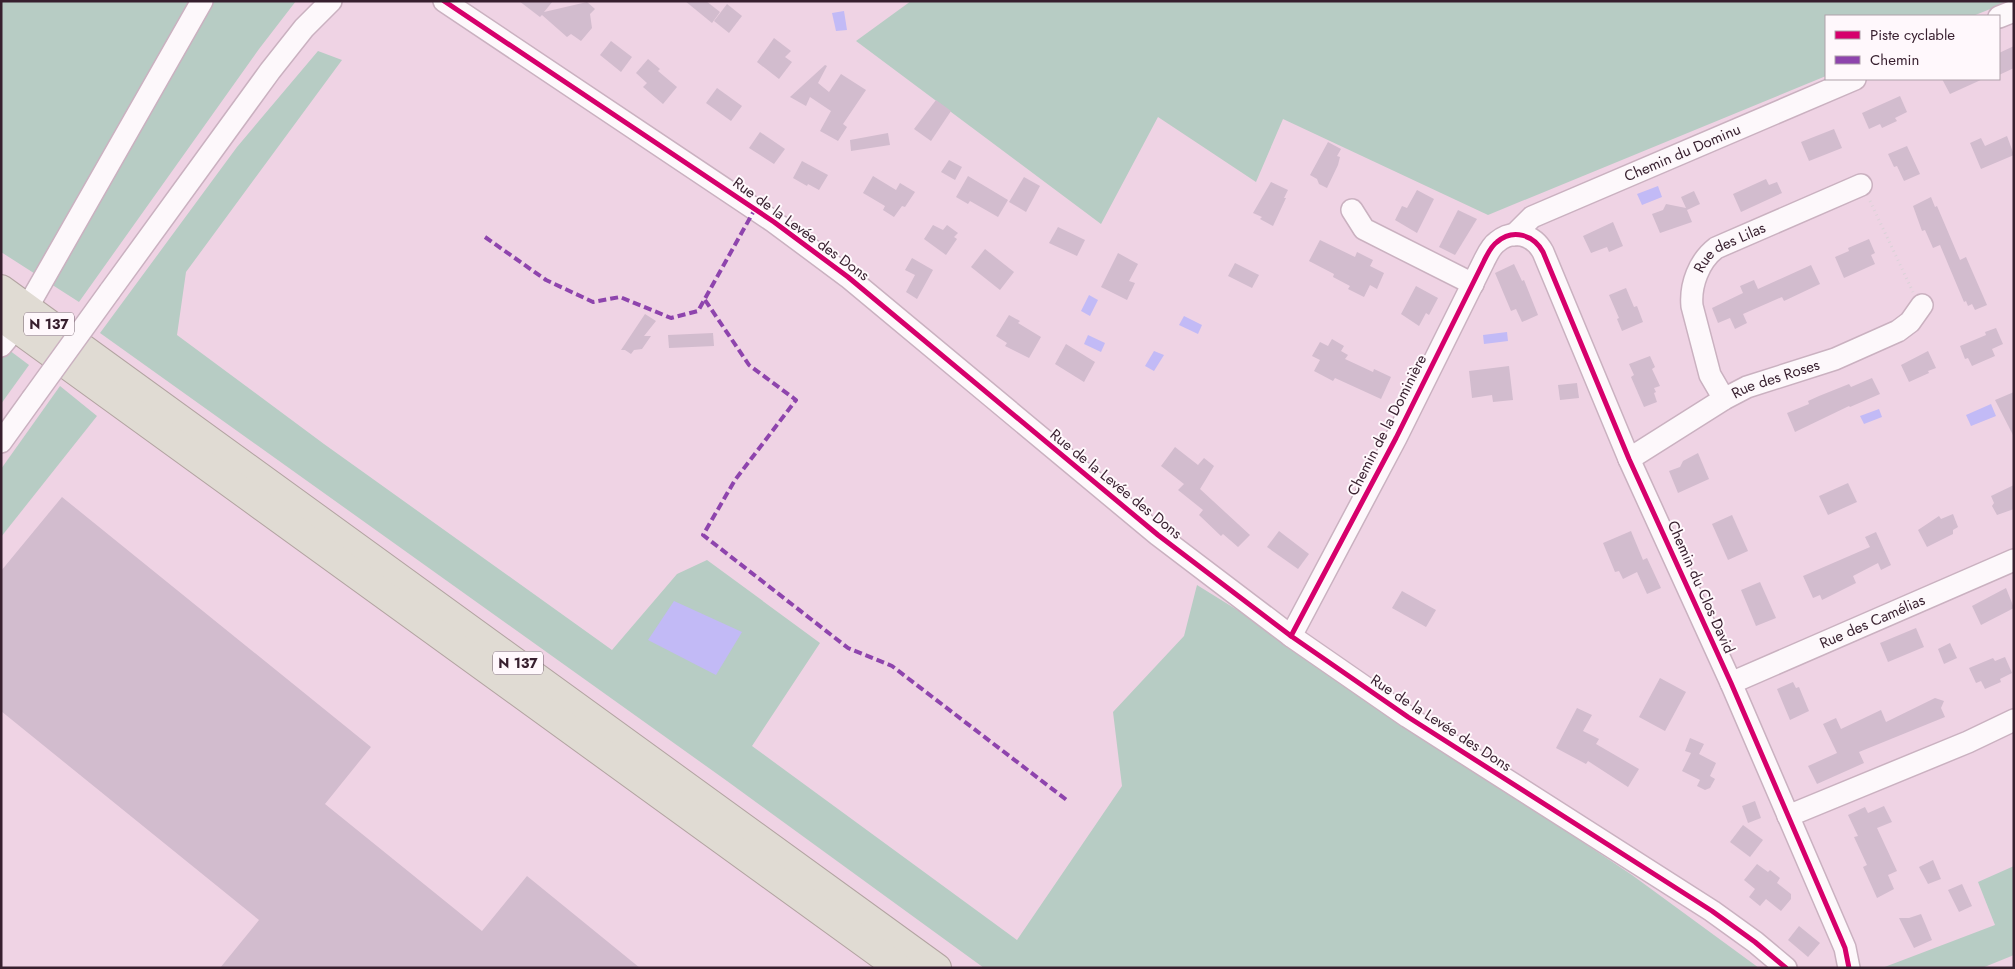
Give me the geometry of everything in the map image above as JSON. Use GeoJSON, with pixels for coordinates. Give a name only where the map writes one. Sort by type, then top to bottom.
{"type":"FeatureCollection","features":[{"type":"Feature","properties":{"kind":"highway","name":"N 137"},"geometry":{"type":"LineString","coordinates":[[1,289],[11,325],[899,968]]}},
{"type":"Feature","properties":{"kind":"highway","name":"N 137"},"geometry":{"type":"LineString","coordinates":[[11,325],[937,968]]}},
{"type":"Feature","properties":{"kind":"street"},"geometry":{"type":"LineString","coordinates":[[11,325],[202,1]]}},
{"type":"Feature","properties":{"kind":"street"},"geometry":{"type":"LineString","coordinates":[[1,442],[270,71],[304,28],[331,1]]}},
{"type":"Feature","properties":{"kind":"street","name":"Rue de la Levée des Dons"},"geometry":{"type":"LineString","coordinates":[[444,1],[782,227],[848,277],[1158,535],[1291,636],[1408,717],[1727,921],[1786,968]]}},
{"type":"Feature","properties":{"kind":"street"},"geometry":{"type":"LineString","coordinates":[[2000,17],[2014,11]]}},
{"type":"Feature","properties":{"kind":"street","name":"Chemin du Dominu"},"geometry":{"type":"LineString","coordinates":[[1514,235],[1532,217],[1853,80]]}},
{"type":"Feature","properties":{"kind":"street","name":"Rue des Lilas"},"geometry":{"type":"LineString","coordinates":[[1724,399],[1710,375],[1692,306],[1696,276],[1705,259],[1716,248],[1861,185]]}},
{"type":"Feature","properties":{"kind":"street"},"geometry":{"type":"LineString","coordinates":[[1352,210],[1364,229],[1472,284]]}},
{"type":"Feature","properties":{"kind":"street","name":"Chemin du Clos David"},"geometry":{"type":"LineString","coordinates":[[1514,235],[1520,234],[1534,239],[1543,252],[1629,459],[1731,683],[1845,948],[1849,968]]}},
{"type":"Feature","properties":{"kind":"street","name":"Chemin de la Dominière"},"geometry":{"type":"LineString","coordinates":[[1291,636],[1396,438],[1484,261],[1497,242],[1514,235]]}},
{"type":"Feature","properties":{"kind":"street","name":"Rue des Roses"},"geometry":{"type":"LineString","coordinates":[[1629,459],[1724,399],[1748,387],[1835,359],[1898,330],[1910,322],[1922,305]]}},
{"type":"Feature","properties":{"kind":"street","name":"Rue des Camélias"},"geometry":{"type":"LineString","coordinates":[[1731,683],[2014,560]]}},
{"type":"Feature","properties":{"kind":"street"},"geometry":{"type":"LineString","coordinates":[[1788,816],[1968,742],[2014,720]]}},
{"type":"Feature","properties":{"kind":"path"},"geometry":{"type":"LineString","coordinates":[[1861,185],[1880,217],[1909,284],[1922,305]]}},
{"type":"Feature","properties":{"kind":"green space"},"geometry":{"type":"Polygon","coordinates":[[[1,1],[296,1],[259,49],[79,302],[1,252],[1,1]]]}},
{"type":"Feature","properties":{"kind":"green space"},"geometry":{"type":"Polygon","coordinates":[[[911,1],[2010,1],[1975,15],[1825,15],[1825,76],[1488,215],[1283,119],[1256,182],[1158,117],[1101,224],[856,41],[911,1]]]}},
{"type":"Feature","properties":{"kind":"green space"},"geometry":{"type":"Polygon","coordinates":[[[318,51],[342,60],[186,272],[177,335],[324,444],[612,650],[677,574],[707,560],[820,643],[752,746],[1017,940],[1122,786],[1113,712],[1184,636],[1197,585],[1276,634],[1341,681],[1632,875],[1759,968],[984,968],[727,781],[100,333],[237,147],[318,51]]]}},
{"type":"Feature","properties":{"kind":"green space"},"geometry":{"type":"Polygon","coordinates":[[[1,344],[29,365],[1,404],[1,344]]]}},
{"type":"Feature","properties":{"kind":"green space"},"geometry":{"type":"Polygon","coordinates":[[[60,386],[97,416],[1,537],[1,469],[60,386]]]}},
{"type":"Feature","properties":{"kind":"green space"},"geometry":{"type":"Polygon","coordinates":[[[2014,866],[2014,955],[1982,968],[1882,968],[1995,925],[1978,882],[2014,866]]]}},
{"type":"Feature","properties":{"kind":"shaded area"},"geometry":{"type":"Polygon","coordinates":[[[844,11],[847,30],[836,31],[832,13],[844,11]]]}},
{"type":"Feature","properties":{"kind":"shaded area"},"geometry":{"type":"Polygon","coordinates":[[[1658,186],[1662,197],[1642,205],[1637,194],[1658,186]]]}},
{"type":"Feature","properties":{"kind":"shaded area"},"geometry":{"type":"Polygon","coordinates":[[[1089,295],[1098,300],[1090,316],[1081,311],[1089,295]]]}},
{"type":"Feature","properties":{"kind":"shaded area"},"geometry":{"type":"Polygon","coordinates":[[[1184,316],[1202,325],[1198,334],[1179,325],[1184,316]]]}},
{"type":"Feature","properties":{"kind":"shaded area"},"geometry":{"type":"Polygon","coordinates":[[[1507,332],[1508,341],[1484,344],[1483,335],[1507,332]]]}},
{"type":"Feature","properties":{"kind":"shaded area"},"geometry":{"type":"Polygon","coordinates":[[[1088,335],[1105,343],[1101,352],[1084,344],[1088,335]]]}},
{"type":"Feature","properties":{"kind":"shaded area"},"geometry":{"type":"Polygon","coordinates":[[[1154,351],[1164,355],[1154,371],[1145,366],[1154,351]]]}},
{"type":"Feature","properties":{"kind":"shaded area"},"geometry":{"type":"Polygon","coordinates":[[[1991,404],[1996,416],[1971,426],[1966,415],[1991,404]]]}},
{"type":"Feature","properties":{"kind":"shaded area"},"geometry":{"type":"Polygon","coordinates":[[[1879,409],[1882,417],[1864,424],[1860,416],[1879,409]]]}},
{"type":"Feature","properties":{"kind":"shaded area"},"geometry":{"type":"Polygon","coordinates":[[[674,601],[742,632],[716,675],[648,640],[674,601]]]}},
{"type":"Feature","properties":{"kind":"building"},"geometry":{"type":"Polygon","coordinates":[[[519,1],[553,1],[544,12],[587,2],[595,9],[590,14],[592,28],[581,41],[571,34],[567,37],[542,15],[540,17],[519,1]]]}},
{"type":"Feature","properties":{"kind":"building"},"geometry":{"type":"Polygon","coordinates":[[[685,1],[706,1],[720,12],[712,23],[685,1]]]}},
{"type":"Feature","properties":{"kind":"building"},"geometry":{"type":"Polygon","coordinates":[[[727,4],[742,16],[729,33],[714,21],[727,4]]]}},
{"type":"Feature","properties":{"kind":"building"},"geometry":{"type":"Polygon","coordinates":[[[774,38],[791,51],[785,57],[792,62],[779,79],[757,62],[774,38]]]}},
{"type":"Feature","properties":{"kind":"building"},"geometry":{"type":"Polygon","coordinates":[[[611,41],[632,57],[621,72],[600,55],[611,41]]]}},
{"type":"Feature","properties":{"kind":"building"},"geometry":{"type":"Polygon","coordinates":[[[2014,46],[2014,68],[2000,75],[2000,53],[2014,46]]]}},
{"type":"Feature","properties":{"kind":"building"},"geometry":{"type":"Polygon","coordinates":[[[648,59],[660,69],[658,71],[677,87],[663,104],[643,87],[647,83],[636,73],[648,59]]]}},
{"type":"Feature","properties":{"kind":"building"},"geometry":{"type":"Polygon","coordinates":[[[825,65],[827,66],[818,83],[829,92],[841,74],[866,90],[843,124],[847,127],[838,141],[820,131],[831,111],[810,97],[806,106],[790,97],[825,65]]]}},
{"type":"Feature","properties":{"kind":"building"},"geometry":{"type":"Polygon","coordinates":[[[1943,80],[1981,80],[1950,94],[1943,80]]]}},
{"type":"Feature","properties":{"kind":"building"},"geometry":{"type":"Polygon","coordinates":[[[717,88],[742,106],[731,121],[706,103],[717,88]]]}},
{"type":"Feature","properties":{"kind":"building"},"geometry":{"type":"Polygon","coordinates":[[[1900,96],[1907,112],[1895,118],[1897,121],[1882,128],[1880,124],[1869,129],[1862,113],[1900,96]]]}},
{"type":"Feature","properties":{"kind":"building"},"geometry":{"type":"Polygon","coordinates":[[[936,100],[951,111],[931,141],[914,129],[936,100]]]}},
{"type":"Feature","properties":{"kind":"building"},"geometry":{"type":"Polygon","coordinates":[[[1834,129],[1842,148],[1809,161],[1801,142],[1834,129]]]}},
{"type":"Feature","properties":{"kind":"building"},"geometry":{"type":"Polygon","coordinates":[[[760,132],[785,149],[774,164],[749,148],[760,132]]]}},
{"type":"Feature","properties":{"kind":"building"},"geometry":{"type":"Polygon","coordinates":[[[888,133],[890,145],[851,151],[850,140],[888,133]]]}},
{"type":"Feature","properties":{"kind":"building"},"geometry":{"type":"Polygon","coordinates":[[[2007,136],[2014,155],[1981,169],[1970,143],[1981,138],[1985,146],[2007,136]]]}},
{"type":"Feature","properties":{"kind":"building"},"geometry":{"type":"Polygon","coordinates":[[[1328,142],[1341,149],[1337,156],[1340,157],[1338,165],[1327,188],[1319,184],[1317,179],[1310,175],[1328,142]]]}},
{"type":"Feature","properties":{"kind":"building"},"geometry":{"type":"Polygon","coordinates":[[[1907,146],[1920,174],[1904,181],[1897,166],[1894,167],[1888,154],[1907,146]]]}},
{"type":"Feature","properties":{"kind":"building"},"geometry":{"type":"Polygon","coordinates":[[[949,160],[962,167],[955,180],[941,172],[949,160]]]}},
{"type":"Feature","properties":{"kind":"building"},"geometry":{"type":"Polygon","coordinates":[[[802,161],[828,175],[819,190],[793,178],[802,161]]]}},
{"type":"Feature","properties":{"kind":"building"},"geometry":{"type":"Polygon","coordinates":[[[873,176],[896,190],[900,183],[915,192],[905,207],[902,206],[894,217],[883,210],[885,206],[863,193],[873,176]]]}},
{"type":"Feature","properties":{"kind":"building"},"geometry":{"type":"Polygon","coordinates":[[[968,176],[1008,200],[998,217],[970,201],[968,204],[956,197],[968,176]]]}},
{"type":"Feature","properties":{"kind":"building"},"geometry":{"type":"Polygon","coordinates":[[[1024,177],[1040,186],[1026,212],[1009,202],[1024,177]]]}},
{"type":"Feature","properties":{"kind":"building"},"geometry":{"type":"Polygon","coordinates":[[[1766,179],[1769,185],[1777,182],[1782,193],[1741,212],[1733,194],[1766,179]]]}},
{"type":"Feature","properties":{"kind":"building"},"geometry":{"type":"Polygon","coordinates":[[[1271,182],[1288,190],[1273,226],[1260,219],[1262,217],[1253,213],[1271,182]]]}},
{"type":"Feature","properties":{"kind":"building"},"geometry":{"type":"Polygon","coordinates":[[[1417,190],[1434,199],[1417,233],[1395,220],[1402,206],[1407,208],[1417,190]]]}},
{"type":"Feature","properties":{"kind":"building"},"geometry":{"type":"Polygon","coordinates":[[[1694,191],[1700,204],[1687,210],[1692,222],[1660,233],[1652,214],[1663,210],[1666,204],[1686,208],[1681,197],[1694,191]]]}},
{"type":"Feature","properties":{"kind":"building"},"geometry":{"type":"Polygon","coordinates":[[[1931,197],[1935,207],[1937,206],[1960,260],[1966,257],[1987,305],[1975,310],[1972,304],[1968,306],[1966,301],[1964,302],[1940,245],[1933,248],[1925,230],[1922,231],[1913,206],[1931,197]]]}},
{"type":"Feature","properties":{"kind":"building"},"geometry":{"type":"Polygon","coordinates":[[[1458,210],[1477,219],[1455,255],[1439,247],[1458,210]]]}},
{"type":"Feature","properties":{"kind":"building"},"geometry":{"type":"Polygon","coordinates":[[[1613,222],[1623,246],[1609,252],[1607,247],[1591,253],[1583,236],[1613,222]]]}},
{"type":"Feature","properties":{"kind":"building"},"geometry":{"type":"Polygon","coordinates":[[[933,225],[943,230],[947,225],[958,233],[954,237],[957,239],[946,255],[924,239],[933,225]]]}},
{"type":"Feature","properties":{"kind":"building"},"geometry":{"type":"Polygon","coordinates":[[[1058,227],[1085,240],[1077,256],[1049,243],[1058,227]]]}},
{"type":"Feature","properties":{"kind":"building"},"geometry":{"type":"Polygon","coordinates":[[[1869,239],[1875,253],[1871,255],[1875,264],[1844,278],[1835,257],[1849,251],[1848,248],[1869,239]]]}},
{"type":"Feature","properties":{"kind":"building"},"geometry":{"type":"Polygon","coordinates":[[[1320,240],[1355,257],[1357,252],[1373,260],[1370,266],[1384,273],[1377,289],[1370,285],[1364,297],[1348,289],[1350,286],[1333,277],[1334,274],[1309,261],[1320,240]]]}},
{"type":"Feature","properties":{"kind":"building"},"geometry":{"type":"Polygon","coordinates":[[[985,249],[1014,272],[1000,290],[971,267],[985,249]]]}},
{"type":"Feature","properties":{"kind":"building"},"geometry":{"type":"Polygon","coordinates":[[[1118,253],[1138,264],[1129,281],[1135,283],[1127,300],[1101,287],[1118,253]]]}},
{"type":"Feature","properties":{"kind":"building"},"geometry":{"type":"Polygon","coordinates":[[[912,258],[933,270],[917,299],[906,292],[915,275],[905,270],[912,258]]]}},
{"type":"Feature","properties":{"kind":"building"},"geometry":{"type":"Polygon","coordinates":[[[1235,263],[1259,275],[1252,288],[1228,276],[1235,263]]]}},
{"type":"Feature","properties":{"kind":"building"},"geometry":{"type":"Polygon","coordinates":[[[1514,264],[1522,281],[1524,280],[1538,315],[1522,322],[1516,309],[1511,311],[1495,273],[1514,264]]]}},
{"type":"Feature","properties":{"kind":"building"},"geometry":{"type":"Polygon","coordinates":[[[1811,265],[1820,284],[1784,301],[1782,297],[1743,314],[1747,323],[1735,329],[1730,318],[1718,323],[1712,308],[1743,293],[1740,286],[1754,280],[1758,289],[1811,265]]]}},
{"type":"Feature","properties":{"kind":"building"},"geometry":{"type":"Polygon","coordinates":[[[1416,286],[1438,298],[1429,315],[1426,313],[1419,326],[1401,314],[1416,286]]]}},
{"type":"Feature","properties":{"kind":"building"},"geometry":{"type":"Polygon","coordinates":[[[1626,288],[1634,307],[1637,306],[1643,322],[1622,331],[1617,319],[1619,318],[1609,295],[1626,288]]]}},
{"type":"Feature","properties":{"kind":"building"},"geometry":{"type":"Polygon","coordinates":[[[645,314],[656,321],[644,336],[651,336],[642,349],[634,350],[631,354],[621,350],[645,314]]]}},
{"type":"Feature","properties":{"kind":"building"},"geometry":{"type":"Polygon","coordinates":[[[1009,315],[1041,337],[1029,358],[1005,346],[1007,343],[996,336],[1009,315]]]}},
{"type":"Feature","properties":{"kind":"building"},"geometry":{"type":"Polygon","coordinates":[[[1996,328],[2003,344],[1992,349],[1995,356],[1972,366],[1968,358],[1965,359],[1960,346],[1986,335],[1985,332],[1996,328]]]}},
{"type":"Feature","properties":{"kind":"building"},"geometry":{"type":"Polygon","coordinates":[[[713,333],[714,346],[669,348],[668,335],[713,333]]]}},
{"type":"Feature","properties":{"kind":"building"},"geometry":{"type":"Polygon","coordinates":[[[1332,339],[1344,346],[1341,351],[1348,355],[1345,359],[1373,372],[1374,369],[1391,377],[1381,399],[1335,378],[1333,381],[1314,371],[1320,360],[1312,356],[1320,342],[1328,346],[1332,339]]]}},
{"type":"Feature","properties":{"kind":"building"},"geometry":{"type":"Polygon","coordinates":[[[1066,344],[1095,362],[1084,382],[1055,364],[1066,344]]]}},
{"type":"Feature","properties":{"kind":"building"},"geometry":{"type":"Polygon","coordinates":[[[1928,351],[1936,368],[1909,382],[1901,365],[1928,351]]]}},
{"type":"Feature","properties":{"kind":"building"},"geometry":{"type":"Polygon","coordinates":[[[1650,356],[1655,367],[1652,369],[1660,386],[1654,388],[1657,402],[1644,407],[1631,377],[1634,375],[1629,364],[1650,356]]]}},
{"type":"Feature","properties":{"kind":"building"},"geometry":{"type":"Polygon","coordinates":[[[1509,366],[1513,400],[1493,402],[1492,395],[1472,398],[1469,371],[1509,366]]]}},
{"type":"Feature","properties":{"kind":"building"},"geometry":{"type":"Polygon","coordinates":[[[1872,378],[1880,394],[1849,406],[1795,432],[1787,413],[1809,404],[1808,401],[1819,396],[1849,384],[1851,387],[1872,378]]]}},
{"type":"Feature","properties":{"kind":"building"},"geometry":{"type":"Polygon","coordinates":[[[1577,383],[1579,398],[1560,400],[1558,385],[1577,383]]]}},
{"type":"Feature","properties":{"kind":"building"},"geometry":{"type":"Polygon","coordinates":[[[2014,392],[2014,437],[1995,400],[2014,392]]]}},
{"type":"Feature","properties":{"kind":"building"},"geometry":{"type":"Polygon","coordinates":[[[1175,447],[1198,465],[1204,458],[1214,466],[1200,489],[1250,535],[1238,547],[1223,534],[1221,536],[1199,515],[1203,510],[1178,490],[1184,484],[1161,466],[1175,447]]]}},
{"type":"Feature","properties":{"kind":"building"},"geometry":{"type":"Polygon","coordinates":[[[1698,453],[1709,479],[1678,493],[1669,471],[1680,467],[1683,461],[1698,453]]]}},
{"type":"Feature","properties":{"kind":"building"},"geometry":{"type":"Polygon","coordinates":[[[1848,483],[1857,502],[1828,515],[1819,496],[1848,483]]]}},
{"type":"Feature","properties":{"kind":"building"},"geometry":{"type":"Polygon","coordinates":[[[2014,485],[2014,509],[1997,515],[1992,506],[1994,503],[1991,496],[2014,485]]]}},
{"type":"Feature","properties":{"kind":"building"},"geometry":{"type":"Polygon","coordinates":[[[62,497],[371,747],[325,804],[482,931],[527,876],[640,968],[220,968],[259,920],[1,711],[1,571],[62,497]]]}},
{"type":"Feature","properties":{"kind":"building"},"geometry":{"type":"Polygon","coordinates":[[[1953,514],[1958,527],[1953,530],[1953,534],[1927,547],[1918,530],[1939,516],[1941,519],[1953,514]]]}},
{"type":"Feature","properties":{"kind":"building"},"geometry":{"type":"Polygon","coordinates":[[[1732,515],[1748,551],[1728,560],[1712,524],[1732,515]]]}},
{"type":"Feature","properties":{"kind":"building"},"geometry":{"type":"Polygon","coordinates":[[[1279,531],[1309,554],[1298,569],[1267,547],[1279,531]]]}},
{"type":"Feature","properties":{"kind":"building"},"geometry":{"type":"Polygon","coordinates":[[[1631,531],[1643,560],[1647,558],[1661,588],[1647,594],[1637,572],[1623,579],[1619,571],[1615,572],[1603,543],[1631,531]]]}},
{"type":"Feature","properties":{"kind":"building"},"geometry":{"type":"Polygon","coordinates":[[[1876,532],[1891,565],[1881,570],[1878,563],[1853,576],[1856,583],[1822,600],[1820,595],[1813,598],[1803,576],[1870,547],[1865,537],[1876,532]]]}},
{"type":"Feature","properties":{"kind":"building"},"geometry":{"type":"Polygon","coordinates":[[[1760,582],[1776,618],[1756,626],[1741,590],[1760,582]]]}},
{"type":"Feature","properties":{"kind":"building"},"geometry":{"type":"Polygon","coordinates":[[[2006,588],[2014,608],[1981,625],[1972,606],[2006,588]]]}},
{"type":"Feature","properties":{"kind":"building"},"geometry":{"type":"Polygon","coordinates":[[[1402,591],[1436,610],[1426,627],[1392,608],[1402,591]]]}},
{"type":"Feature","properties":{"kind":"building"},"geometry":{"type":"Polygon","coordinates":[[[1916,628],[1924,647],[1888,662],[1880,643],[1916,628]]]}},
{"type":"Feature","properties":{"kind":"building"},"geometry":{"type":"Polygon","coordinates":[[[1950,643],[1957,658],[1944,664],[1938,649],[1950,643]]]}},
{"type":"Feature","properties":{"kind":"building"},"geometry":{"type":"Polygon","coordinates":[[[2005,657],[2012,673],[2000,679],[2001,682],[1985,689],[1981,681],[1976,683],[1969,668],[1993,658],[1995,661],[2005,657]]]}},
{"type":"Feature","properties":{"kind":"building"},"geometry":{"type":"Polygon","coordinates":[[[1660,678],[1686,692],[1665,731],[1639,717],[1660,678]]]}},
{"type":"Feature","properties":{"kind":"building"},"geometry":{"type":"Polygon","coordinates":[[[1793,682],[1796,688],[1799,687],[1809,711],[1790,720],[1777,689],[1793,682]]]}},
{"type":"Feature","properties":{"kind":"building"},"geometry":{"type":"Polygon","coordinates":[[[1935,698],[1944,701],[1941,708],[1945,717],[1859,752],[1864,763],[1817,784],[1808,766],[1837,753],[1823,724],[1836,718],[1841,729],[1881,710],[1886,722],[1935,698]]]}},
{"type":"Feature","properties":{"kind":"building"},"geometry":{"type":"Polygon","coordinates":[[[1577,708],[1592,715],[1583,731],[1599,739],[1596,744],[1639,769],[1628,787],[1588,761],[1586,764],[1556,748],[1577,708]]]}},
{"type":"Feature","properties":{"kind":"building"},"geometry":{"type":"Polygon","coordinates":[[[1690,738],[1704,744],[1699,754],[1716,763],[1710,776],[1715,779],[1710,788],[1705,790],[1697,786],[1700,780],[1682,771],[1691,753],[1685,751],[1690,738]]]}},
{"type":"Feature","properties":{"kind":"building"},"geometry":{"type":"Polygon","coordinates":[[[1755,801],[1761,818],[1748,823],[1742,806],[1755,801]]]}},
{"type":"Feature","properties":{"kind":"building"},"geometry":{"type":"Polygon","coordinates":[[[1884,806],[1892,822],[1877,828],[1897,871],[1888,875],[1894,889],[1877,898],[1863,867],[1867,865],[1854,837],[1858,836],[1848,815],[1865,807],[1868,813],[1884,806]]]}},
{"type":"Feature","properties":{"kind":"building"},"geometry":{"type":"Polygon","coordinates":[[[1743,825],[1763,840],[1750,857],[1730,842],[1743,825]]]}},
{"type":"Feature","properties":{"kind":"building"},"geometry":{"type":"Polygon","coordinates":[[[1933,860],[1941,879],[1928,884],[1919,867],[1933,860]]]}},
{"type":"Feature","properties":{"kind":"building"},"geometry":{"type":"Polygon","coordinates":[[[1757,864],[1768,872],[1770,870],[1780,878],[1777,883],[1791,894],[1791,899],[1781,911],[1766,899],[1760,906],[1749,897],[1755,889],[1744,880],[1757,864]]]}},
{"type":"Feature","properties":{"kind":"building"},"geometry":{"type":"Polygon","coordinates":[[[1962,884],[1972,906],[1959,912],[1948,890],[1962,884]]]}},
{"type":"Feature","properties":{"kind":"building"},"geometry":{"type":"Polygon","coordinates":[[[1921,914],[1932,940],[1914,948],[1899,918],[1909,918],[1921,914]]]}},
{"type":"Feature","properties":{"kind":"building"},"geometry":{"type":"Polygon","coordinates":[[[1799,926],[1820,943],[1808,957],[1788,940],[1799,926]]]}},
{"type":"Feature","properties":{"kind":"marked path"},"geometry":{"type":"LineString","coordinates":[[485,237],[546,280],[593,302],[620,297],[671,318],[698,311],[755,209]]}},
{"type":"Feature","properties":{"kind":"marked path"},"geometry":{"type":"LineString","coordinates":[[705,300],[749,365],[796,400],[735,480],[703,535],[848,648],[892,666],[1068,801]]}},
{"type":"Feature","properties":{"kind":"cycle path"},"geometry":{"type":"LineString","coordinates":[[444,1],[774,222],[848,277],[1158,535],[1291,636],[1408,717],[1712,911],[1755,942],[1786,968]]}},
{"type":"Feature","properties":{"kind":"cycle path"},"geometry":{"type":"LineString","coordinates":[[1291,636],[1396,438],[1489,251],[1497,242],[1510,235],[1523,235],[1529,238],[1543,252],[1629,459],[1731,683],[1845,948],[1849,968]]}}]}
